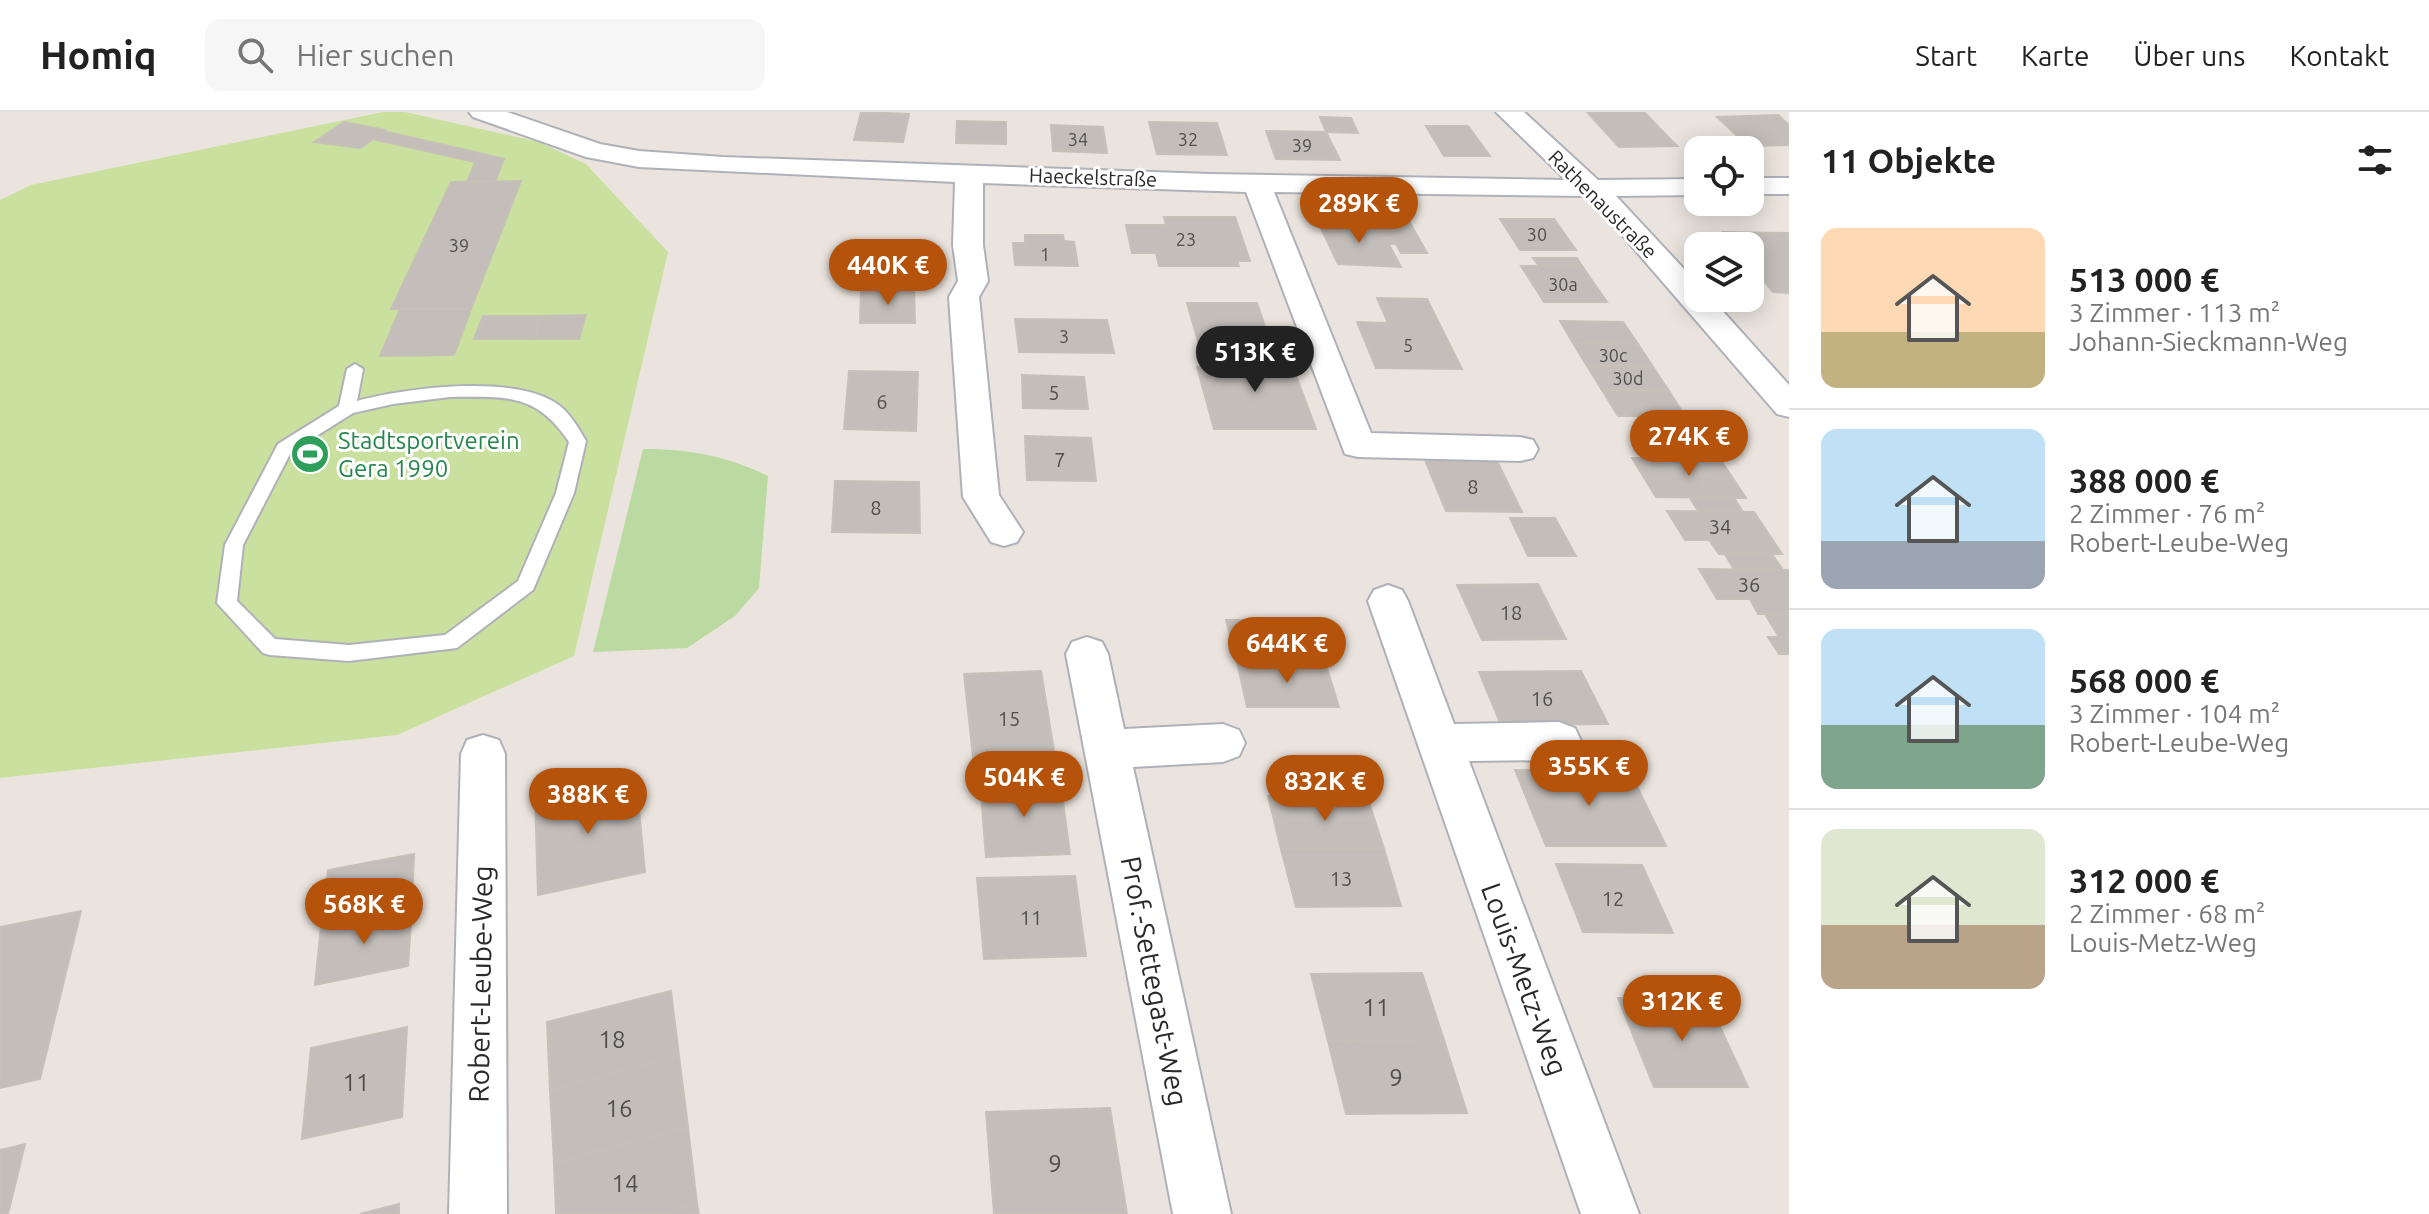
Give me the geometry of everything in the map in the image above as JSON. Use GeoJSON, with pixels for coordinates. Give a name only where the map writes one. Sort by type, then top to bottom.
{"type":"FeatureCollection","features":[{"type":"Feature","properties":{"kind":"street","name":"Rathenaustraße"},"geometry":{"type":"LineString","coordinates":[[1509,112],[1619,214],[1789,406]]}},
{"type":"Feature","properties":{"kind":"street","name":"Haeckelstraße"},"geometry":{"type":"LineString","coordinates":[[493,113],[595,151],[639,159],[1257,183],[1684,187]]}},
{"type":"Feature","properties":{"kind":"street"},"geometry":{"type":"LineString","coordinates":[[969,173],[968,245],[973,281],[964,297],[981,497],[1004,532]]}},
{"type":"Feature","properties":{"kind":"street"},"geometry":{"type":"LineString","coordinates":[[1257,183],[1358,445],[1520,449]]}},
{"type":"Feature","properties":{"kind":"street"},"geometry":{"type":"LineString","coordinates":[[1764,186],[1789,186]]}},
{"type":"Feature","properties":{"kind":"street","name":"Louis-Metz-Weg"},"geometry":{"type":"LineString","coordinates":[[1388,601],[1610,1214]]}},
{"type":"Feature","properties":{"kind":"street","name":"Prof.-Settegast-Weg"},"geometry":{"type":"LineString","coordinates":[[1087,654],[1202,1214]]}},
{"type":"Feature","properties":{"kind":"street"},"geometry":{"type":"LineString","coordinates":[[1439,743],[1559,741]]}},
{"type":"Feature","properties":{"kind":"street"},"geometry":{"type":"LineString","coordinates":[[1108,749],[1223,743]]}},
{"type":"Feature","properties":{"kind":"street","name":"Robert-Leube-Weg"},"geometry":{"type":"LineString","coordinates":[[478,1214],[483,754]]}},
{"type":"Feature","properties":{"kind":"lane"},"geometry":{"type":"LineString","coordinates":[[347,409],[425,394],[508,393],[552,408],[578,441],[565,493],[526,585],[450,642],[349,653],[270,647],[227,603],[234,545],[284,448],[347,409],[355,369]]}},
{"type":"Feature","properties":{"kind":"green space","name":"Stadtsportverein Gera 1990"},"geometry":{"type":"Polygon","coordinates":[[[383,112],[405,112],[539,142],[586,164],[668,252],[574,656],[397,735],[0,778],[0,200],[31,185],[383,112]]]}},
{"type":"Feature","properties":{"kind":"green space"},"geometry":{"type":"Polygon","coordinates":[[[643,449],[707,455],[738,463],[768,476],[759,588],[735,616],[687,648],[593,652],[643,449]]]}},
{"type":"Feature","properties":{"kind":"building"},"geometry":{"type":"Polygon","coordinates":[[[861,112],[909,114],[903,142],[854,140],[861,112]]]}},
{"type":"Feature","properties":{"kind":"building"},"geometry":{"type":"Polygon","coordinates":[[[1587,112],[1644,112],[1677,146],[1619,147],[1587,112]]]}},
{"type":"Feature","properties":{"kind":"building"},"geometry":{"type":"Polygon","coordinates":[[[1778,115],[1789,125],[1789,145],[1764,146],[1764,136],[1737,136],[1717,117],[1778,115]]]}},
{"type":"Feature","properties":{"kind":"building"},"geometry":{"type":"Polygon","coordinates":[[[1320,117],[1351,118],[1358,133],[1326,132],[1320,117]]]}},
{"type":"Feature","properties":{"kind":"building"},"geometry":{"type":"Polygon","coordinates":[[[957,121],[1006,122],[1006,144],[956,143],[957,121]]]}},
{"type":"Feature","properties":{"kind":"building"},"geometry":{"type":"Polygon","coordinates":[[[344,122],[385,130],[361,148],[314,142],[344,122]]]}},
{"type":"Feature","properties":{"kind":"building"},"geometry":{"type":"Polygon","coordinates":[[[1149,122],[1217,123],[1227,155],[1157,154],[1149,122]]]}},
{"type":"Feature","properties":{"kind":"building"},"geometry":{"type":"Polygon","coordinates":[[[1051,125],[1103,127],[1107,153],[1053,151],[1051,125]]]}},
{"type":"Feature","properties":{"kind":"building"},"geometry":{"type":"Polygon","coordinates":[[[1426,126],[1468,126],[1490,156],[1444,156],[1426,126]]]}},
{"type":"Feature","properties":{"kind":"building"},"geometry":{"type":"Polygon","coordinates":[[[383,131],[479,153],[475,162],[372,139],[383,131]]]}},
{"type":"Feature","properties":{"kind":"building"},"geometry":{"type":"Polygon","coordinates":[[[1266,131],[1326,132],[1340,160],[1276,159],[1266,131]]]}},
{"type":"Feature","properties":{"kind":"building"},"geometry":{"type":"Polygon","coordinates":[[[479,153],[504,159],[495,182],[467,182],[479,153]]]}},
{"type":"Feature","properties":{"kind":"building"},"geometry":{"type":"Polygon","coordinates":[[[521,181],[471,309],[391,309],[451,182],[521,181]]]}},
{"type":"Feature","properties":{"kind":"building"},"geometry":{"type":"Polygon","coordinates":[[[1164,217],[1235,217],[1250,261],[1237,261],[1239,266],[1159,266],[1156,253],[1132,253],[1126,225],[1166,225],[1164,217]]]}},
{"type":"Feature","properties":{"kind":"building"},"geometry":{"type":"Polygon","coordinates":[[[1500,219],[1554,219],[1576,250],[1520,250],[1500,219]]]}},
{"type":"Feature","properties":{"kind":"building"},"geometry":{"type":"Polygon","coordinates":[[[1410,223],[1427,253],[1401,253],[1396,244],[1389,244],[1378,224],[1410,223]]]}},
{"type":"Feature","properties":{"kind":"building"},"geometry":{"type":"Polygon","coordinates":[[[1319,224],[1378,224],[1401,267],[1338,264],[1319,224]]]}},
{"type":"Feature","properties":{"kind":"building"},"geometry":{"type":"Polygon","coordinates":[[[1764,233],[1788,233],[1789,293],[1773,292],[1764,281],[1764,233]]]}},
{"type":"Feature","properties":{"kind":"building"},"geometry":{"type":"Polygon","coordinates":[[[1025,235],[1063,235],[1064,241],[1074,242],[1078,266],[1015,265],[1013,243],[1025,243],[1025,235]]]}},
{"type":"Feature","properties":{"kind":"building"},"geometry":{"type":"Polygon","coordinates":[[[1533,258],[1577,258],[1582,266],[1539,266],[1533,258]]]}},
{"type":"Feature","properties":{"kind":"building"},"geometry":{"type":"Polygon","coordinates":[[[1521,266],[1582,266],[1607,302],[1544,302],[1521,266]]]}},
{"type":"Feature","properties":{"kind":"building"},"geometry":{"type":"Polygon","coordinates":[[[861,290],[914,290],[915,323],[860,323],[861,290]]]}},
{"type":"Feature","properties":{"kind":"building"},"geometry":{"type":"Polygon","coordinates":[[[1377,298],[1427,299],[1462,369],[1376,368],[1357,322],[1388,323],[1377,298]]]}},
{"type":"Feature","properties":{"kind":"building"},"geometry":{"type":"Polygon","coordinates":[[[1187,303],[1257,303],[1270,341],[1198,341],[1187,303]]]}},
{"type":"Feature","properties":{"kind":"building"},"geometry":{"type":"Polygon","coordinates":[[[400,309],[471,309],[454,355],[380,356],[400,309]]]}},
{"type":"Feature","properties":{"kind":"building"},"geometry":{"type":"Polygon","coordinates":[[[586,315],[579,339],[534,339],[541,316],[586,315]]]}},
{"type":"Feature","properties":{"kind":"building"},"geometry":{"type":"Polygon","coordinates":[[[483,316],[541,316],[534,339],[474,339],[483,316]]]}},
{"type":"Feature","properties":{"kind":"building"},"geometry":{"type":"Polygon","coordinates":[[[1015,319],[1107,320],[1114,353],[1019,352],[1015,319]]]}},
{"type":"Feature","properties":{"kind":"building"},"geometry":{"type":"Polygon","coordinates":[[[1560,321],[1623,322],[1638,344],[1573,343],[1560,321]]]}},
{"type":"Feature","properties":{"kind":"building"},"geometry":{"type":"Polygon","coordinates":[[[1573,343],[1638,344],[1653,367],[1587,366],[1573,343]]]}},
{"type":"Feature","properties":{"kind":"building"},"geometry":{"type":"Polygon","coordinates":[[[1220,353],[1279,353],[1285,370],[1294,370],[1316,429],[1214,429],[1197,367],[1224,367],[1220,353]]]}},
{"type":"Feature","properties":{"kind":"building"},"geometry":{"type":"Polygon","coordinates":[[[1587,366],[1653,367],[1669,391],[1602,390],[1587,366]]]}},
{"type":"Feature","properties":{"kind":"building"},"geometry":{"type":"Polygon","coordinates":[[[849,371],[918,372],[916,431],[844,429],[849,371]]]}},
{"type":"Feature","properties":{"kind":"building"},"geometry":{"type":"Polygon","coordinates":[[[1022,375],[1084,377],[1088,409],[1023,408],[1022,375]]]}},
{"type":"Feature","properties":{"kind":"building"},"geometry":{"type":"Polygon","coordinates":[[[1602,390],[1669,391],[1685,416],[1618,416],[1602,390]]]}},
{"type":"Feature","properties":{"kind":"building"},"geometry":{"type":"Polygon","coordinates":[[[1025,436],[1091,438],[1096,481],[1027,480],[1025,436]]]}},
{"type":"Feature","properties":{"kind":"building"},"geometry":{"type":"Polygon","coordinates":[[[1632,458],[1720,459],[1746,498],[1656,497],[1632,458]]]}},
{"type":"Feature","properties":{"kind":"building"},"geometry":{"type":"Polygon","coordinates":[[[1425,460],[1497,461],[1522,512],[1446,511],[1425,460]]]}},
{"type":"Feature","properties":{"kind":"building"},"geometry":{"type":"Polygon","coordinates":[[[835,481],[919,482],[920,533],[832,532],[835,481]]]}},
{"type":"Feature","properties":{"kind":"building"},"geometry":{"type":"Polygon","coordinates":[[[1690,498],[1734,498],[1743,512],[1699,512],[1690,498]]]}},
{"type":"Feature","properties":{"kind":"building"},"geometry":{"type":"Polygon","coordinates":[[[1667,511],[1754,512],[1782,554],[1719,554],[1709,540],[1685,540],[1667,511]]]}},
{"type":"Feature","properties":{"kind":"building"},"geometry":{"type":"Polygon","coordinates":[[[1510,518],[1555,518],[1576,556],[1528,556],[1510,518]]]}},
{"type":"Feature","properties":{"kind":"building"},"geometry":{"type":"Polygon","coordinates":[[[1724,553],[1772,554],[1783,570],[1734,569],[1724,553]]]}},
{"type":"Feature","properties":{"kind":"building"},"geometry":{"type":"Polygon","coordinates":[[[1699,569],[1789,570],[1789,614],[1758,614],[1750,599],[1717,599],[1699,569]]]}},
{"type":"Feature","properties":{"kind":"building"},"geometry":{"type":"Polygon","coordinates":[[[1538,584],[1566,639],[1482,640],[1457,585],[1538,584]]]}},
{"type":"Feature","properties":{"kind":"building"},"geometry":{"type":"Polygon","coordinates":[[[1765,614],[1789,614],[1789,637],[1779,637],[1765,614]]]}},
{"type":"Feature","properties":{"kind":"building"},"geometry":{"type":"Polygon","coordinates":[[[1226,620],[1312,620],[1325,662],[1237,662],[1226,620]]]}},
{"type":"Feature","properties":{"kind":"building"},"geometry":{"type":"Polygon","coordinates":[[[1768,637],[1789,637],[1789,654],[1779,654],[1768,637]]]}},
{"type":"Feature","properties":{"kind":"building"},"geometry":{"type":"Polygon","coordinates":[[[1237,662],[1325,662],[1339,707],[1247,707],[1237,662]]]}},
{"type":"Feature","properties":{"kind":"building"},"geometry":{"type":"Polygon","coordinates":[[[1041,671],[1056,763],[974,766],[964,674],[1041,671]]]}},
{"type":"Feature","properties":{"kind":"building"},"geometry":{"type":"Polygon","coordinates":[[[1581,671],[1608,724],[1501,725],[1479,672],[1581,671]]]}},
{"type":"Feature","properties":{"kind":"building"},"geometry":{"type":"Polygon","coordinates":[[[1515,770],[1629,770],[1666,846],[1546,846],[1515,770]]]}},
{"type":"Feature","properties":{"kind":"building"},"geometry":{"type":"Polygon","coordinates":[[[636,778],[645,872],[538,895],[535,797],[636,778]]]}},
{"type":"Feature","properties":{"kind":"building"},"geometry":{"type":"Polygon","coordinates":[[[1060,780],[1070,854],[986,857],[980,782],[1060,780]]]}},
{"type":"Feature","properties":{"kind":"building"},"geometry":{"type":"Polygon","coordinates":[[[1268,796],[1367,796],[1384,849],[1281,849],[1268,796]]]}},
{"type":"Feature","properties":{"kind":"building"},"geometry":{"type":"Polygon","coordinates":[[[1281,849],[1384,849],[1401,906],[1296,907],[1281,849]]]}},
{"type":"Feature","properties":{"kind":"building"},"geometry":{"type":"Polygon","coordinates":[[[414,854],[412,908],[321,926],[328,870],[414,854]]]}},
{"type":"Feature","properties":{"kind":"building"},"geometry":{"type":"Polygon","coordinates":[[[1556,864],[1642,865],[1673,933],[1583,932],[1556,864]]]}},
{"type":"Feature","properties":{"kind":"building"},"geometry":{"type":"Polygon","coordinates":[[[1075,876],[1086,956],[984,959],[977,878],[1075,876]]]}},
{"type":"Feature","properties":{"kind":"building"},"geometry":{"type":"Polygon","coordinates":[[[412,908],[408,966],[315,985],[321,926],[412,908]]]}},
{"type":"Feature","properties":{"kind":"building"},"geometry":{"type":"Polygon","coordinates":[[[81,911],[40,1079],[0,1088],[0,927],[81,911]]]}},
{"type":"Feature","properties":{"kind":"building"},"geometry":{"type":"Polygon","coordinates":[[[1422,973],[1444,1040],[1328,1041],[1311,974],[1422,973]]]}},
{"type":"Feature","properties":{"kind":"building"},"geometry":{"type":"Polygon","coordinates":[[[671,991],[679,1056],[550,1090],[547,1022],[671,991]]]}},
{"type":"Feature","properties":{"kind":"building"},"geometry":{"type":"Polygon","coordinates":[[[1618,998],[1707,999],[1748,1087],[1654,1087],[1618,998]]]}},
{"type":"Feature","properties":{"kind":"building"},"geometry":{"type":"Polygon","coordinates":[[[407,1027],[402,1117],[302,1139],[311,1048],[407,1027]]]}},
{"type":"Feature","properties":{"kind":"building"},"geometry":{"type":"Polygon","coordinates":[[[1444,1040],[1467,1113],[1346,1114],[1328,1041],[1444,1040]]]}},
{"type":"Feature","properties":{"kind":"building"},"geometry":{"type":"Polygon","coordinates":[[[679,1056],[688,1127],[554,1163],[550,1090],[679,1056]]]}},
{"type":"Feature","properties":{"kind":"building"},"geometry":{"type":"Polygon","coordinates":[[[1110,1108],[1127,1214],[994,1214],[986,1112],[1110,1108]]]}},
{"type":"Feature","properties":{"kind":"building"},"geometry":{"type":"Polygon","coordinates":[[[688,1127],[697,1204],[661,1214],[556,1214],[554,1163],[688,1127]]]}},
{"type":"Feature","properties":{"kind":"building"},"geometry":{"type":"Polygon","coordinates":[[[25,1144],[8,1214],[0,1214],[0,1150],[25,1144]]]}},
{"type":"Feature","properties":{"kind":"building"},"geometry":{"type":"Polygon","coordinates":[[[399,1204],[399,1214],[360,1214],[399,1204]]]}},
{"type":"Feature","properties":{"kind":"building"},"geometry":{"type":"Polygon","coordinates":[[[697,1204],[699,1214],[661,1214],[697,1204]]]}},
{"type":"Feature","properties":{"kind":"place","name":"Stadtsportverein Gera 1990"},"geometry":{"type":"Point","coordinates":[310,454]}}]}
